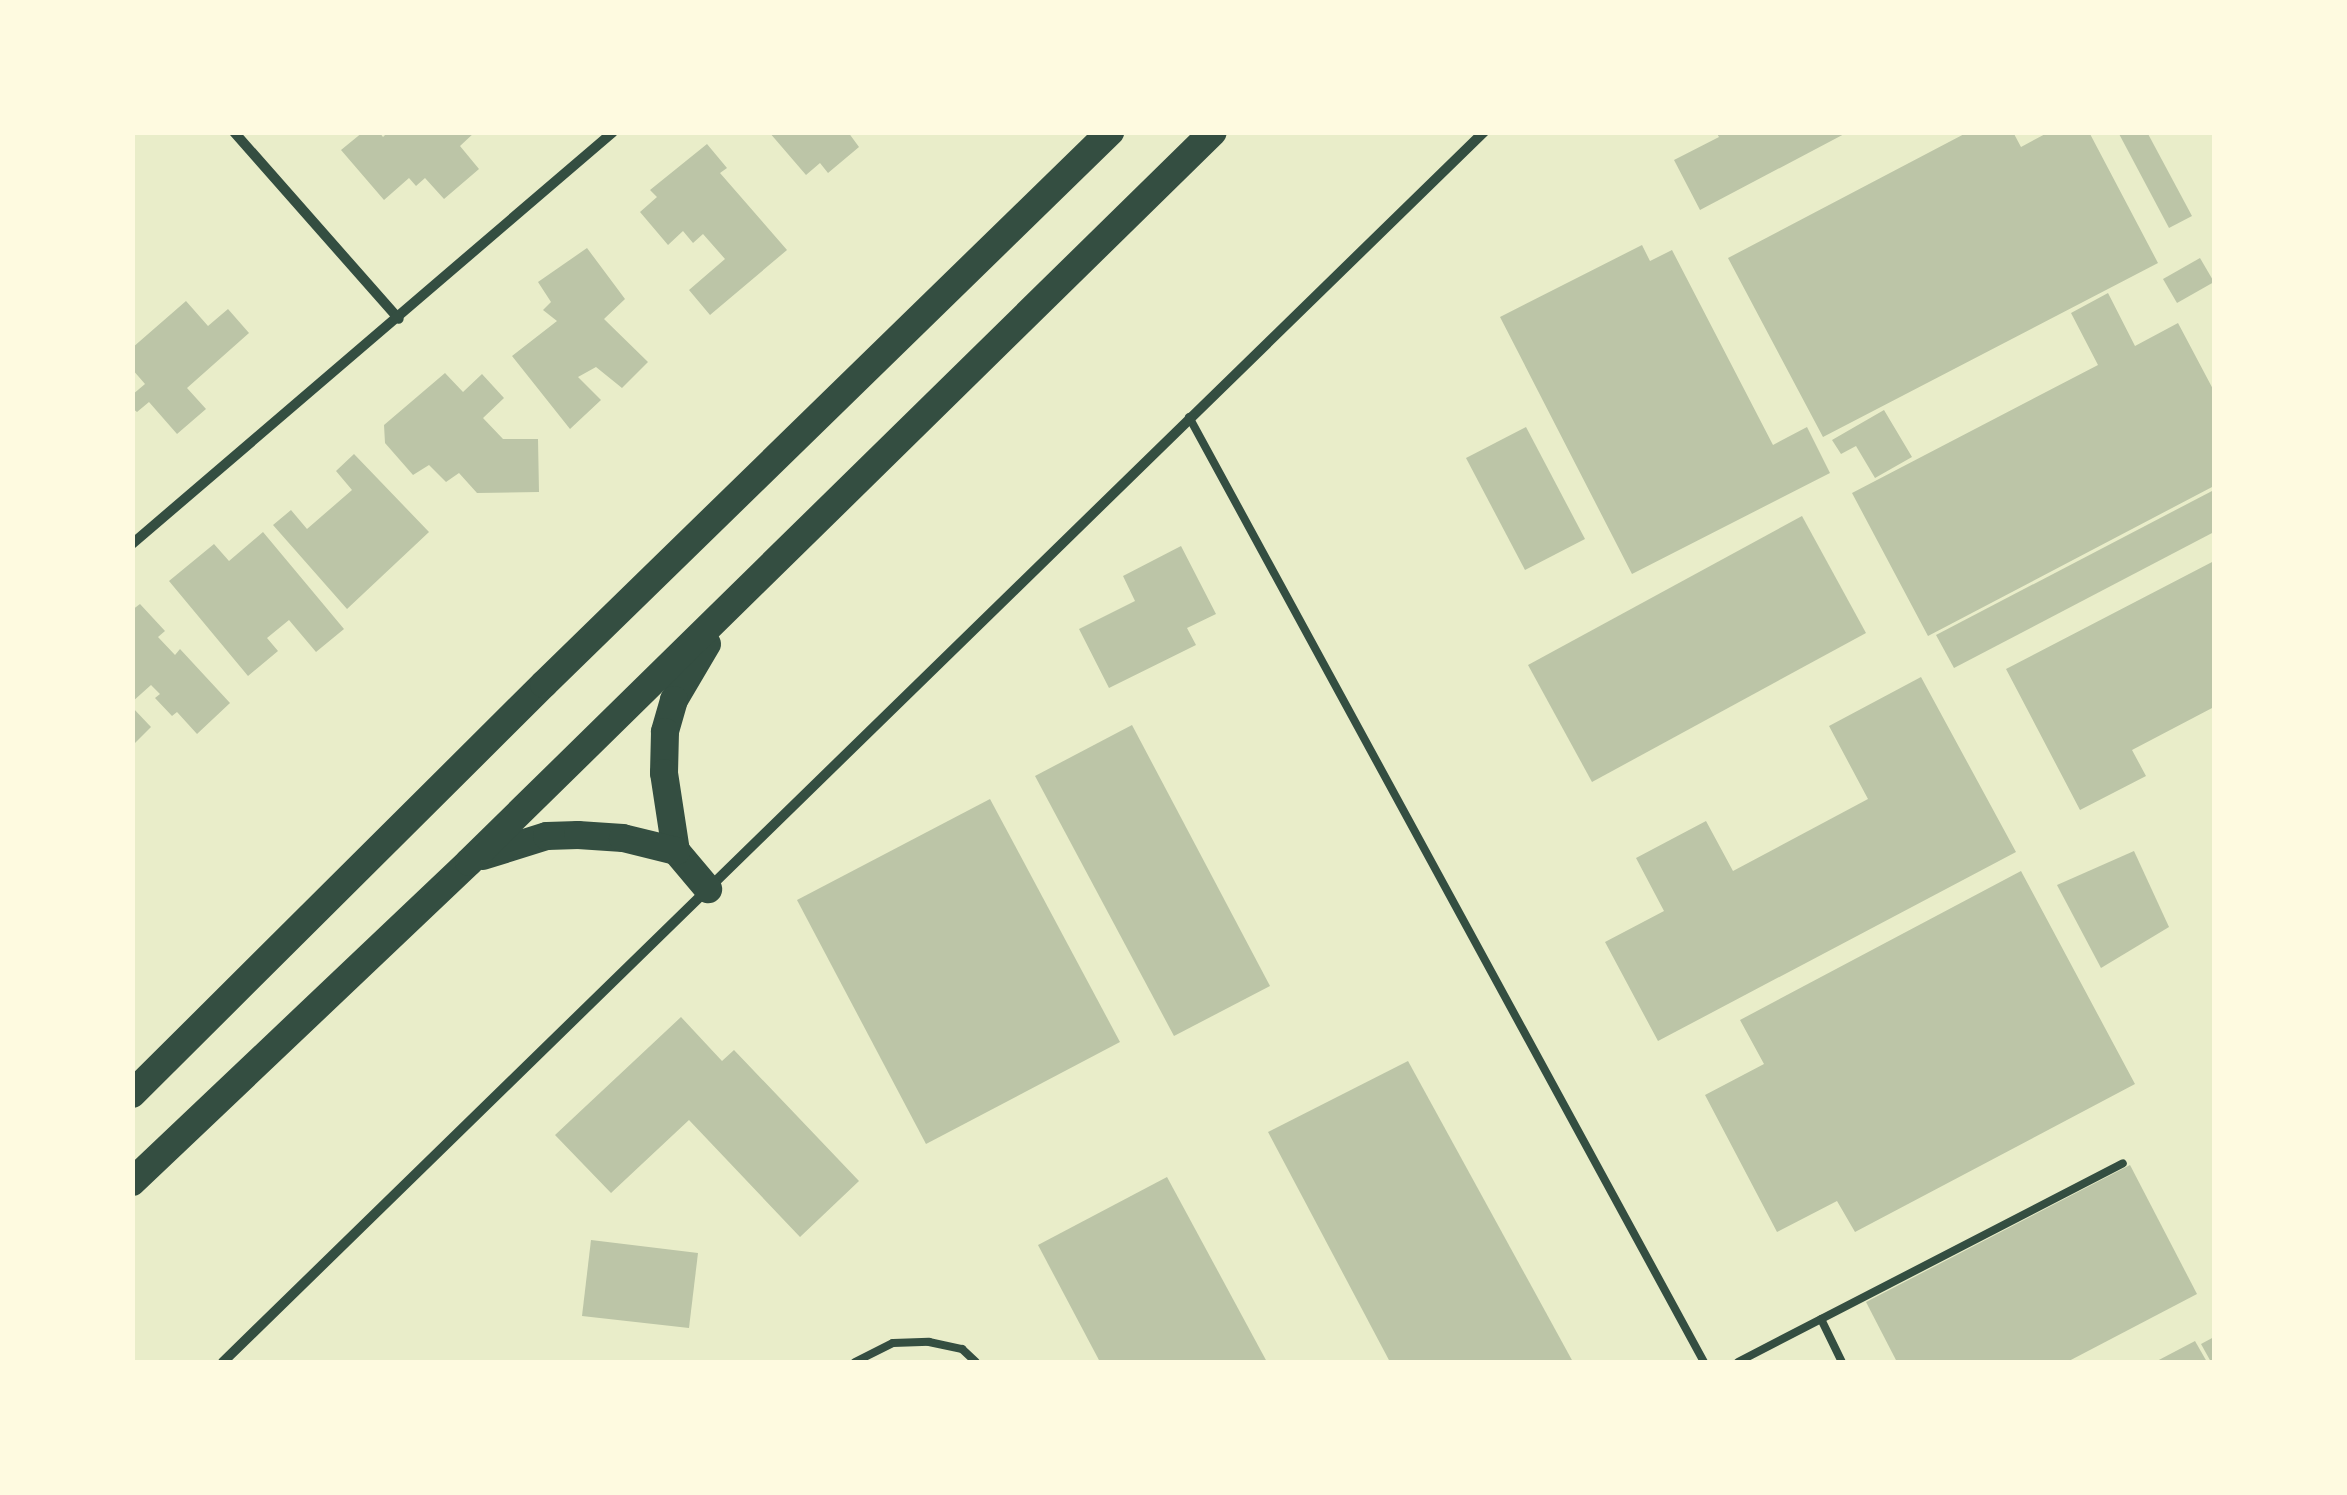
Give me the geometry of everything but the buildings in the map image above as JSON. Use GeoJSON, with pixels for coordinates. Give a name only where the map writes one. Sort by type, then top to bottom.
{"type":"FeatureCollection","features":[{"type":"Feature","properties":{"kind":"highway"},"geometry":{"type":"LineString","coordinates":[[132,1094],[544,684],[1110,132]]}},
{"type":"Feature","properties":{"kind":"highway"},"geometry":{"type":"LineString","coordinates":[[132,1182],[469,862],[1213,132]]}},
{"type":"Feature","properties":{"kind":"highway"},"geometry":{"type":"LineString","coordinates":[[708,889],[676,850],[664,773],[665,732],[674,700],[697,657],[758,580]]}},
{"type":"Feature","properties":{"kind":"highway"},"geometry":{"type":"LineString","coordinates":[[469,862],[547,836],[623,838],[676,850]]}},
{"type":"Feature","properties":{"kind":"street"},"geometry":{"type":"LineString","coordinates":[[234,132],[399,319]]}},
{"type":"Feature","properties":{"kind":"street"},"geometry":{"type":"LineString","coordinates":[[132,544],[613,132]]}},
{"type":"Feature","properties":{"kind":"street"},"geometry":{"type":"LineString","coordinates":[[222,1362],[1484,132]]}},
{"type":"Feature","properties":{"kind":"lane"},"geometry":{"type":"LineString","coordinates":[[1190,417],[1704,1362]]}},
{"type":"Feature","properties":{"kind":"lane"},"geometry":{"type":"LineString","coordinates":[[1738,1362],[2123,1162]]}},
{"type":"Feature","properties":{"kind":"lane"},"geometry":{"type":"LineString","coordinates":[[1821,1320],[1842,1362]]}},
{"type":"Feature","properties":{"kind":"lane"},"geometry":{"type":"LineString","coordinates":[[854,1362],[893,1343],[929,1342],[962,1349],[976,1362]]}}]}
